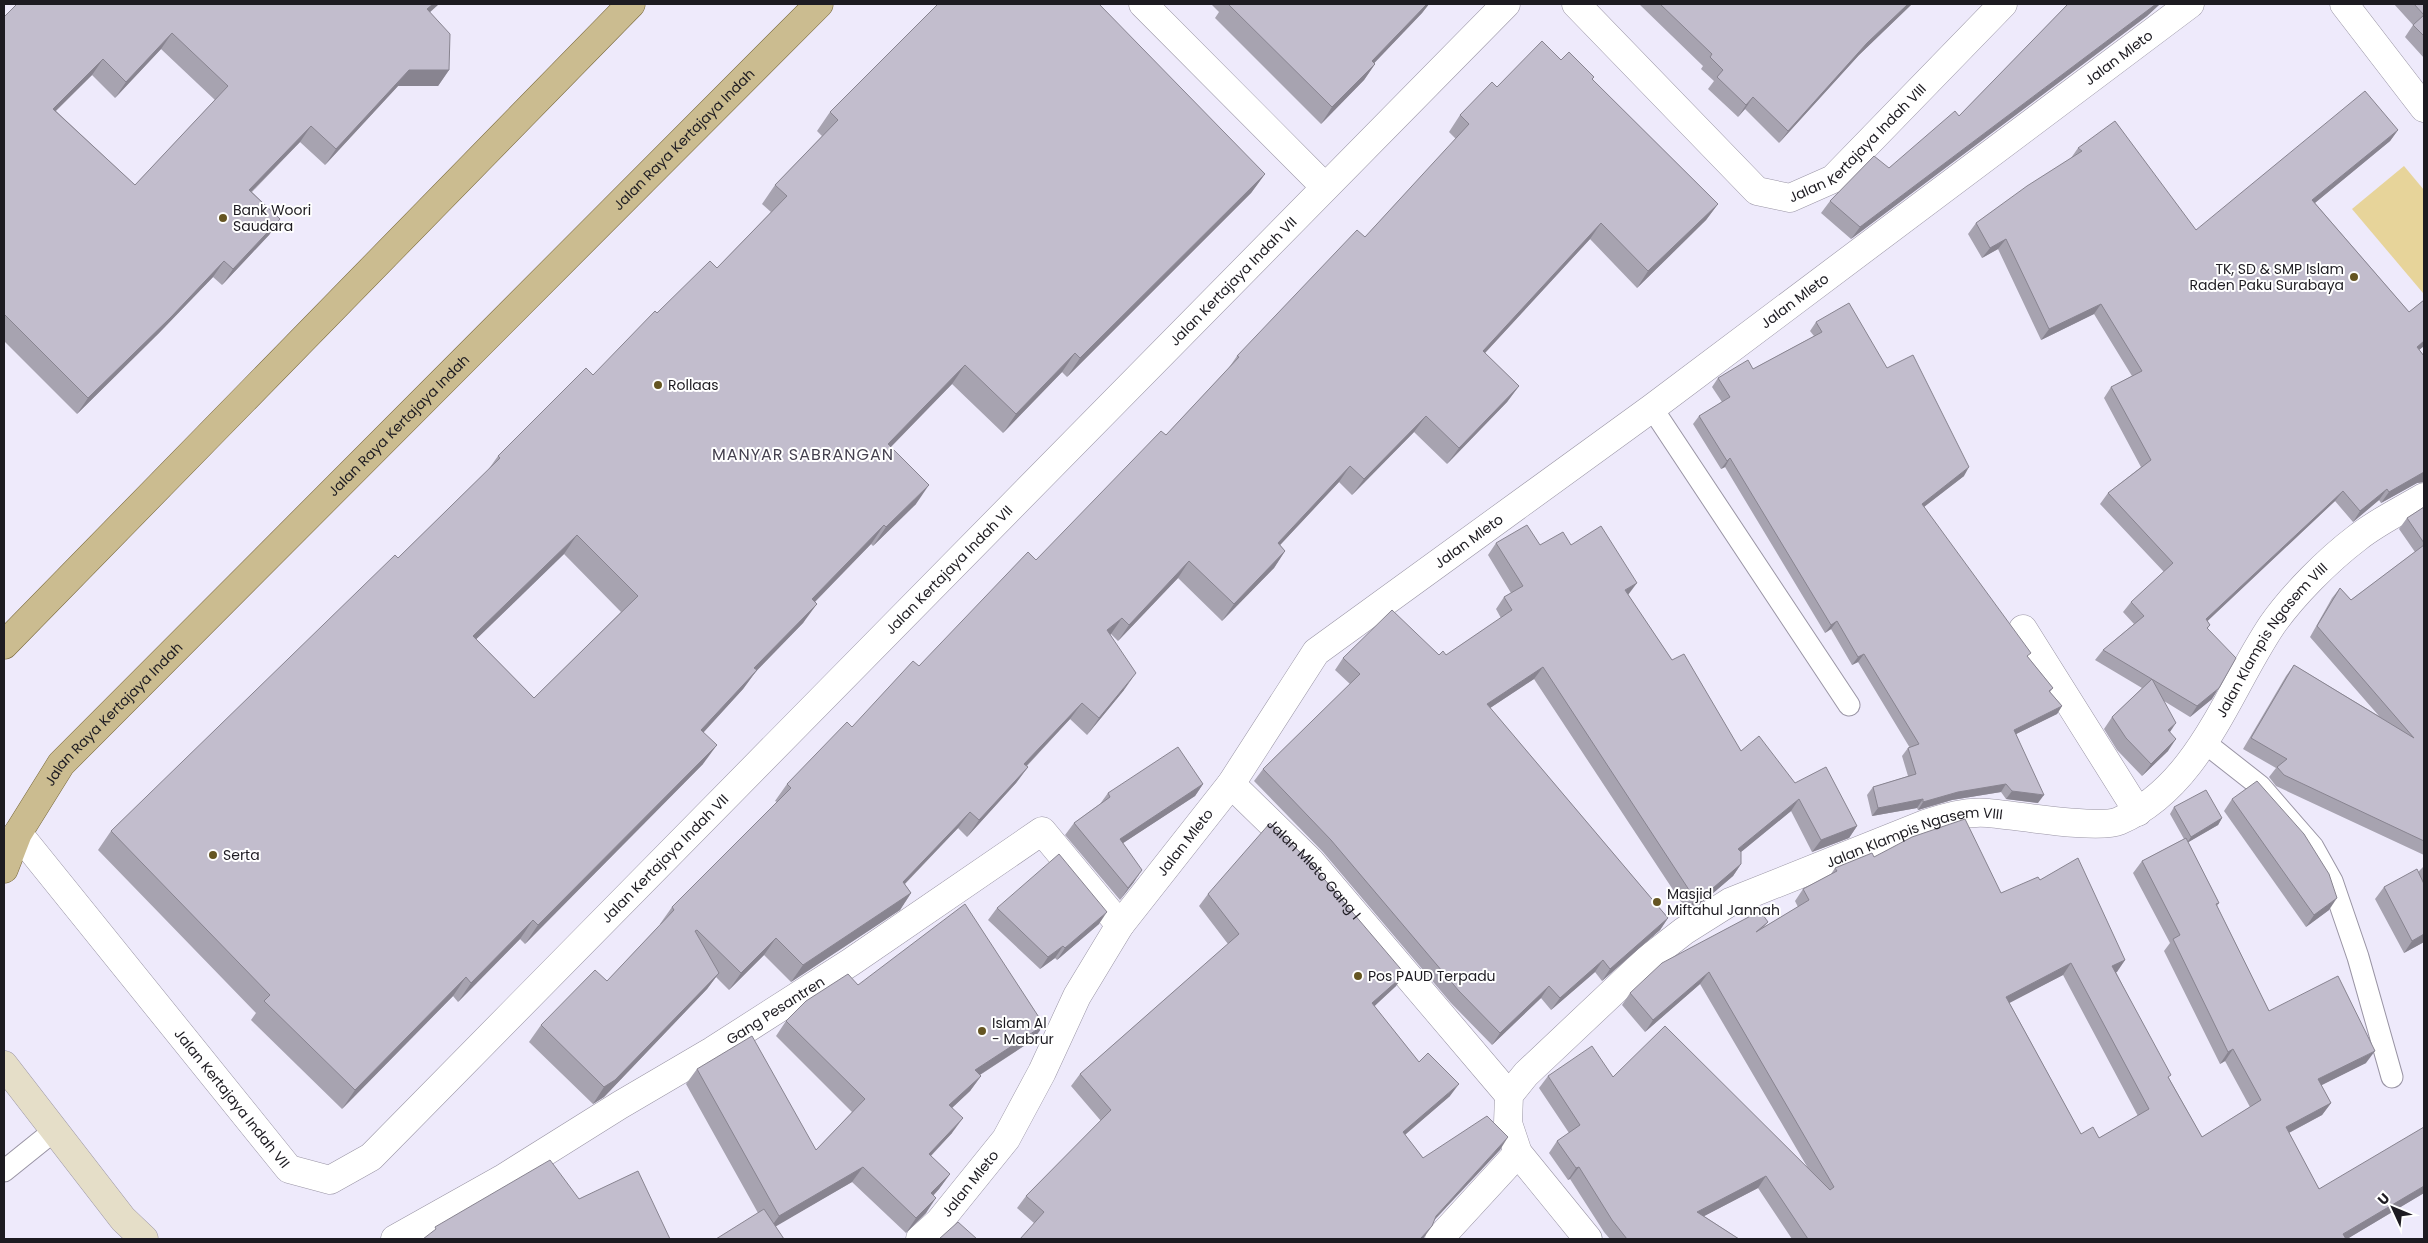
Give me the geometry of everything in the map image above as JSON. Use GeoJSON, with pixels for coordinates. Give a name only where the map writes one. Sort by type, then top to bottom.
{"type":"FeatureCollection","features":[{"type":"Feature","properties":{"kind":"main road"},"geometry":{"type":"LineString","coordinates":[[4,645],[631,4]]}},
{"type":"Feature","properties":{"kind":"main road","name":"Jalan Raya Kertajaya Indah"},"geometry":{"type":"LineString","coordinates":[[4,869],[18,833],[61,764],[819,4]]}},
{"type":"Feature","properties":{"kind":"street"},"geometry":{"type":"LineString","coordinates":[[1143,4],[1325,187]]}},
{"type":"Feature","properties":{"kind":"street","name":"Jalan Kertajaya Indah VII"},"geometry":{"type":"LineString","coordinates":[[18,833],[288,1169],[330,1180],[371,1157],[1506,4]]}},
{"type":"Feature","properties":{"kind":"street","name":"Jalan Kertajaya Indah VIII"},"geometry":{"type":"LineString","coordinates":[[1576,4],[1757,191],[1790,198],[1833,179],[2003,4]]}},
{"type":"Feature","properties":{"kind":"street","name":"Jalan Mleto"},"geometry":{"type":"LineString","coordinates":[[920,1239],[939,1222],[1006,1139],[1042,1072],[1077,996],[1120,925],[1231,784],[1316,652],[1652,408],[2190,4]]}},
{"type":"Feature","properties":{"kind":"street"},"geometry":{"type":"LineString","coordinates":[[2344,4],[2424,108]]}},
{"type":"Feature","properties":{"kind":"street","name":"Jalan Klampis Ngasem VIII"},"geometry":{"type":"LineString","coordinates":[[1509,1095],[1526,1074],[1648,959],[1684,931],[1730,902],[1915,827],[1950,816],[1985,813],[2095,824],[2116,822],[2138,812],[2167,789],[2204,742],[2273,624],[2310,581],[2357,538],[2424,496]]}},
{"type":"Feature","properties":{"kind":"street"},"geometry":{"type":"LineString","coordinates":[[2023,630],[2138,812]]}},
{"type":"Feature","properties":{"kind":"street","name":"Jalan Mleto Gang I"},"geometry":{"type":"LineString","coordinates":[[1231,784],[1311,862],[1509,1095]]}},
{"type":"Feature","properties":{"kind":"street","name":"Gang Pesantren"},"geometry":{"type":"LineString","coordinates":[[395,1239],[502,1179],[620,1105],[712,1051],[851,962],[1042,831],[1120,925]]}},
{"type":"Feature","properties":{"kind":"street"},"geometry":{"type":"LineString","coordinates":[[4,1065],[123,1219],[144,1239]]}},
{"type":"Feature","properties":{"kind":"street"},"geometry":{"type":"LineString","coordinates":[[1509,1095],[1508,1123],[1518,1153],[1588,1239]]}},
{"type":"Feature","properties":{"kind":"street"},"geometry":{"type":"LineString","coordinates":[[1439,1239],[1518,1153]]}},
{"type":"Feature","properties":{"kind":"lane"},"geometry":{"type":"LineString","coordinates":[[1652,408],[1849,704]]}},
{"type":"Feature","properties":{"kind":"lane"},"geometry":{"type":"LineString","coordinates":[[2204,742],[2260,786],[2313,847],[2332,881],[2358,957],[2392,1077]]}},
{"type":"Feature","properties":{"kind":"lane"},"geometry":{"type":"LineString","coordinates":[[4,1171],[54,1130]]}},
{"type":"Feature","properties":{"kind":"shaded area"},"geometry":{"type":"Polygon","coordinates":[[[2404,166],[2424,190],[2423,293],[2352,209],[2404,166]]]}},
{"type":"Feature","properties":{"kind":"building"},"geometry":{"type":"Polygon","coordinates":[[[17,4],[433,4],[427,9],[450,34],[449,70],[409,70],[336,149],[311,126],[249,190],[280,219],[233,269],[224,261],[171,317],[88,398],[4,314],[4,17],[17,4]],[[172,33],[126,82],[103,59],[53,109],[135,185],[228,86],[172,33]]]}},
{"type":"Feature","properties":{"kind":"building"},"geometry":{"type":"Polygon","coordinates":[[[938,4],[1099,4],[1265,174],[1080,358],[1075,353],[1016,414],[965,365],[888,444],[929,485],[886,527],[884,525],[812,599],[817,604],[754,668],[757,670],[701,730],[717,745],[538,925],[533,920],[471,983],[466,977],[355,1090],[264,1001],[270,995],[111,831],[395,555],[398,558],[500,458],[498,456],[586,368],[593,375],[655,311],[657,313],[710,261],[717,268],[787,196],[775,185],[838,120],[830,112],[938,4]],[[577,535],[473,636],[534,698],[638,596],[577,535]]]}},
{"type":"Feature","properties":{"kind":"building"},"geometry":{"type":"Polygon","coordinates":[[[1228,4],[1427,4],[1372,61],[1375,64],[1332,107],[1228,4]]]}},
{"type":"Feature","properties":{"kind":"building"},"geometry":{"type":"Polygon","coordinates":[[[1660,4],[1908,4],[1867,43],[1788,131],[1753,97],[1746,105],[1717,77],[1723,70],[1710,57],[1712,54],[1660,4]]]}},
{"type":"Feature","properties":{"kind":"building"},"geometry":{"type":"Polygon","coordinates":[[[2068,4],[2156,4],[1860,227],[1830,201],[1874,156],[1889,168],[1955,111],[1959,116],[2068,4]]]}},
{"type":"Feature","properties":{"kind":"building"},"geometry":{"type":"Polygon","coordinates":[[[2414,4],[2424,4],[2424,15],[2414,4]]]}},
{"type":"Feature","properties":{"kind":"building"},"geometry":{"type":"Polygon","coordinates":[[[2424,15],[2424,36],[2413,25],[2424,15]]]}},
{"type":"Feature","properties":{"kind":"building"},"geometry":{"type":"Polygon","coordinates":[[[1542,41],[1561,60],[1569,52],[1594,77],[1592,79],[1718,204],[1648,271],[1601,223],[1483,351],[1519,386],[1459,448],[1426,416],[1364,479],[1350,466],[1278,543],[1285,551],[1234,604],[1189,561],[1129,625],[1122,618],[1107,630],[1136,673],[1099,718],[1082,703],[1024,764],[1028,767],[979,820],[970,812],[903,882],[911,893],[803,965],[776,938],[741,973],[697,930],[695,931],[719,973],[615,1080],[604,1087],[541,1025],[595,970],[607,981],[674,910],[672,907],[791,788],[787,784],[847,722],[852,727],[913,661],[919,666],[1028,552],[1036,560],[1161,431],[1166,435],[1239,357],[1237,356],[1357,230],[1365,237],[1469,124],[1460,115],[1492,82],[1497,87],[1542,41]]]}},
{"type":"Feature","properties":{"kind":"building"},"geometry":{"type":"Polygon","coordinates":[[[2365,91],[2398,130],[2312,200],[2409,312],[2424,300],[2424,341],[2417,347],[2424,356],[2424,472],[2389,492],[2387,489],[2360,511],[2343,491],[2206,619],[2210,625],[2207,628],[2236,658],[2219,688],[2197,706],[2103,650],[2144,616],[2131,602],[2173,563],[2108,493],[2151,460],[2111,387],[2142,371],[2101,304],[2049,329],[2006,239],[1990,248],[1976,223],[2027,186],[2082,151],[2078,148],[2115,121],[2196,230],[2365,91]]]}},
{"type":"Feature","properties":{"kind":"building"},"geometry":{"type":"Polygon","coordinates":[[[1849,303],[1887,368],[1913,355],[1969,467],[1922,504],[2031,653],[2027,656],[2053,688],[2049,691],[2062,706],[2014,730],[2044,795],[2012,791],[2006,784],[1958,792],[1923,802],[1923,799],[1878,808],[1873,787],[1916,774],[1908,748],[1919,744],[1864,654],[1858,657],[1837,621],[1831,625],[1730,458],[1727,461],[1699,416],[1730,397],[1718,378],[1748,360],[1753,369],[1822,332],[1816,322],[1849,303]]]}},
{"type":"Feature","properties":{"kind":"building"},"geometry":{"type":"Polygon","coordinates":[[[2424,507],[2424,543],[2407,518],[2424,507]]]}},
{"type":"Feature","properties":{"kind":"building"},"geometry":{"type":"Polygon","coordinates":[[[1527,525],[1540,545],[1563,532],[1571,545],[1601,526],[1637,583],[1625,590],[1672,660],[1684,654],[1741,751],[1759,736],[1795,783],[1826,767],[1857,826],[1821,840],[1799,799],[1738,849],[1741,852],[1741,864],[1713,888],[1695,899],[1543,667],[1487,704],[1668,918],[1610,969],[1603,960],[1560,998],[1549,986],[1500,1033],[1459,991],[1331,840],[1263,769],[1360,674],[1343,658],[1392,610],[1439,655],[1443,651],[1446,655],[1512,610],[1504,597],[1523,586],[1496,543],[1527,525]]]}},
{"type":"Feature","properties":{"kind":"building"},"geometry":{"type":"Polygon","coordinates":[[[2424,545],[2424,841],[2284,775],[2277,767],[2287,759],[2251,738],[2294,665],[2414,738],[2317,626],[2340,588],[2351,600],[2424,545]]]}},
{"type":"Feature","properties":{"kind":"building"},"geometry":{"type":"Polygon","coordinates":[[[2152,679],[2176,723],[2168,730],[2176,739],[2151,764],[2126,738],[2112,717],[2152,679]]]}},
{"type":"Feature","properties":{"kind":"building"},"geometry":{"type":"Polygon","coordinates":[[[1178,747],[1203,784],[1120,839],[1142,870],[1128,888],[1074,823],[1110,797],[1108,793],[1178,747]]]}},
{"type":"Feature","properties":{"kind":"building"},"geometry":{"type":"Polygon","coordinates":[[[2257,781],[2304,834],[2329,874],[2337,898],[2314,915],[2232,799],[2257,781]]]}},
{"type":"Feature","properties":{"kind":"building"},"geometry":{"type":"Polygon","coordinates":[[[2206,790],[2222,818],[2191,837],[2174,807],[2206,790]]]}},
{"type":"Feature","properties":{"kind":"building"},"geometry":{"type":"Polygon","coordinates":[[[1965,819],[2001,893],[2038,877],[2040,880],[2078,858],[2125,960],[2112,966],[2171,1075],[2168,1077],[2202,1137],[2261,1100],[2233,1049],[2228,1052],[2173,939],[2180,935],[2142,861],[2186,838],[2219,903],[2216,904],[2269,1011],[2338,976],[2375,1051],[2318,1079],[2331,1103],[2286,1127],[2319,1189],[2424,1127],[2424,1186],[2343,1234],[2346,1239],[1808,1239],[1766,1176],[1697,1212],[1739,1239],[1627,1239],[1612,1220],[1579,1167],[1576,1168],[1557,1141],[1580,1125],[1548,1076],[1592,1046],[1613,1077],[1665,1026],[1830,1190],[1834,1187],[1709,972],[1653,1020],[1630,993],[1662,963],[1760,911],[1768,922],[1756,932],[1809,900],[1803,889],[1837,871],[1835,868],[1872,853],[1874,857],[1912,837],[1965,819]],[[2071,963],[2006,997],[2081,1134],[2093,1127],[2099,1138],[2149,1109],[2071,963]]]}},
{"type":"Feature","properties":{"kind":"building"},"geometry":{"type":"Polygon","coordinates":[[[1270,823],[1308,860],[1405,974],[1372,1003],[1419,1062],[1428,1053],[1459,1084],[1403,1132],[1423,1158],[1487,1116],[1508,1137],[1436,1216],[1432,1226],[1421,1238],[1423,1239],[1020,1239],[1044,1212],[1026,1196],[1111,1110],[1080,1074],[1239,934],[1208,894],[1270,823]]]}},
{"type":"Feature","properties":{"kind":"building"},"geometry":{"type":"Polygon","coordinates":[[[1059,854],[1107,912],[1065,948],[1063,946],[1048,957],[997,908],[1059,854]]]}},
{"type":"Feature","properties":{"kind":"building"},"geometry":{"type":"Polygon","coordinates":[[[2417,869],[2424,884],[2424,934],[2412,941],[2384,887],[2417,869]]]}},
{"type":"Feature","properties":{"kind":"building"},"geometry":{"type":"Polygon","coordinates":[[[965,904],[1044,1025],[975,1070],[981,1076],[949,1105],[963,1118],[929,1154],[950,1174],[931,1193],[936,1198],[916,1218],[863,1167],[779,1216],[697,1069],[752,1036],[816,1150],[865,1099],[786,1021],[806,1001],[848,974],[858,985],[965,904]]]}},
{"type":"Feature","properties":{"kind":"building"},"geometry":{"type":"Polygon","coordinates":[[[550,1160],[579,1199],[638,1171],[670,1239],[423,1239],[436,1229],[435,1227],[550,1160]]]}},
{"type":"Feature","properties":{"kind":"building"},"geometry":{"type":"Polygon","coordinates":[[[764,1209],[784,1239],[716,1239],[764,1209]]]}},
{"type":"Feature","properties":{"kind":"building"},"geometry":{"type":"Polygon","coordinates":[[[958,1222],[977,1239],[939,1239],[958,1222]]]}},
{"type":"Feature","properties":{"kind":"place","name":"Bank Woori Saudara"},"geometry":{"type":"Point","coordinates":[223,218]}},
{"type":"Feature","properties":{"kind":"place","name":"TK, SD & SMP Islam Raden Paku Surabaya"},"geometry":{"type":"Point","coordinates":[2354,277]}},
{"type":"Feature","properties":{"kind":"place","name":"Rollaas"},"geometry":{"type":"Point","coordinates":[658,385]}},
{"type":"Feature","properties":{"kind":"place","name":"Serta"},"geometry":{"type":"Point","coordinates":[213,855]}},
{"type":"Feature","properties":{"kind":"place","name":"Masjid Miftahul Jannah"},"geometry":{"type":"Point","coordinates":[1657,902]}},
{"type":"Feature","properties":{"kind":"place","name":"Pos PAUD Terpadu"},"geometry":{"type":"Point","coordinates":[1358,976]}},
{"type":"Feature","properties":{"kind":"place","name":"Islam Al - Mabrur"},"geometry":{"type":"Point","coordinates":[982,1031]}},
{"type":"Feature","properties":{"kind":"district","name":"MANYAR SABRANGAN"},"geometry":{"type":"Point","coordinates":[803,454]}}]}
